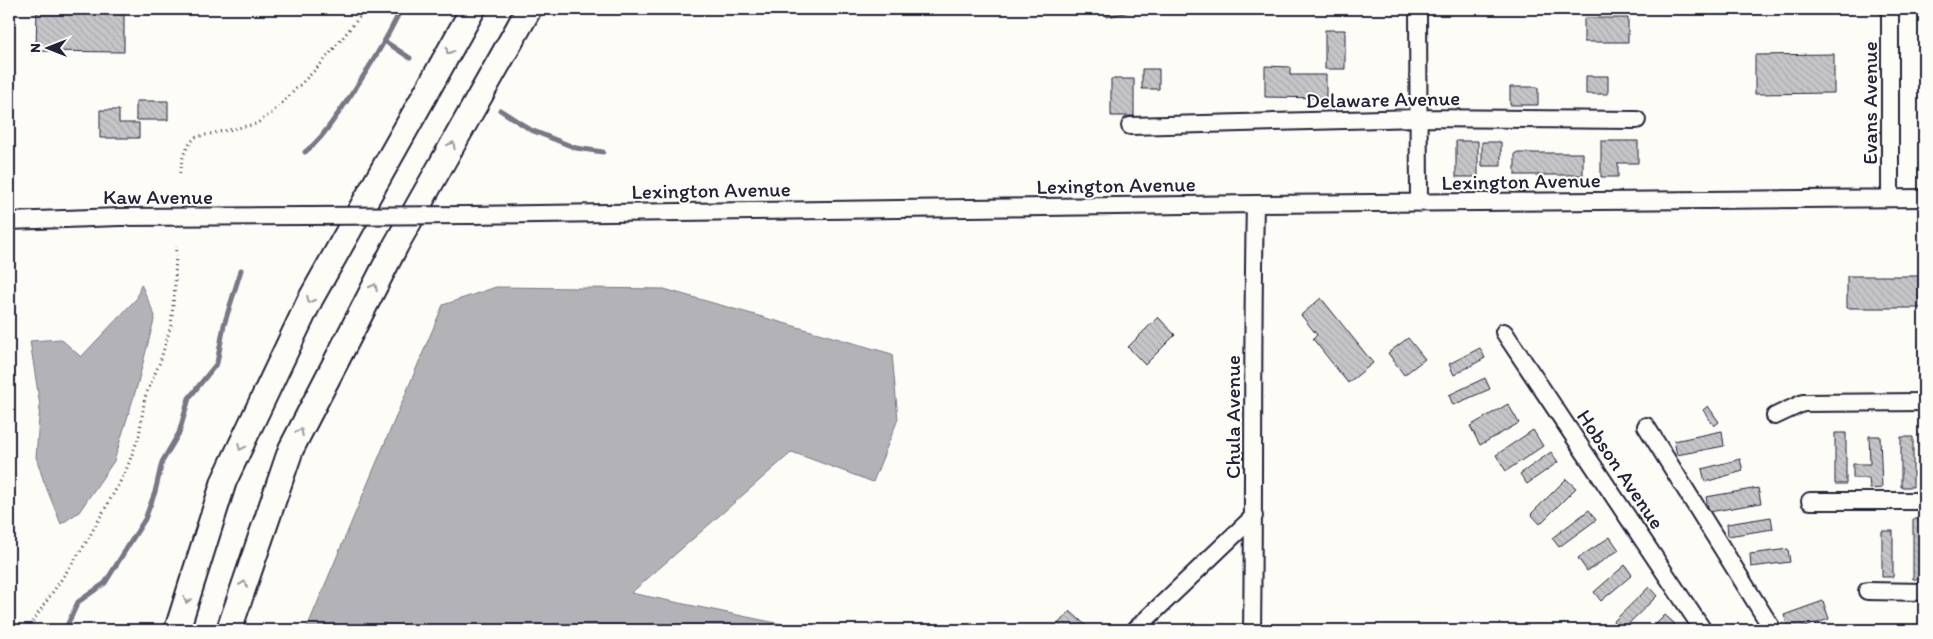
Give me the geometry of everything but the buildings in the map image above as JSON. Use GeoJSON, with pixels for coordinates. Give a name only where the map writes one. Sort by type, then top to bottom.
{"type":"FeatureCollection","features":[{"type":"Feature","properties":{"kind":"highway"},"geometry":{"type":"LineString","coordinates":[[177,630],[224,481],[306,308],[473,9]]}},
{"type":"Feature","properties":{"kind":"highway"},"geometry":{"type":"LineString","coordinates":[[229,630],[291,449],[396,245],[528,9]]}},
{"type":"Feature","properties":{"kind":"street"},"geometry":{"type":"LineString","coordinates":[[1418,9],[1419,203]]}},
{"type":"Feature","properties":{"kind":"street","name":"Evans Avenue"},"geometry":{"type":"LineString","coordinates":[[1890,9],[1890,198]]}},
{"type":"Feature","properties":{"kind":"street","name":"Delaware Avenue"},"geometry":{"type":"LineString","coordinates":[[1130,126],[1418,118],[1637,120]]}},
{"type":"Feature","properties":{"kind":"street","name":"Lexington Avenue"},"geometry":{"type":"LineString","coordinates":[[308,216],[1924,198]]}},
{"type":"Feature","properties":{"kind":"street","name":"Chula Avenue"},"geometry":{"type":"LineString","coordinates":[[1252,630],[1255,204]]}},
{"type":"Feature","properties":{"kind":"street","name":"Kaw Avenue"},"geometry":{"type":"LineString","coordinates":[[9,221],[119,217],[308,216]]}},
{"type":"Feature","properties":{"kind":"street","name":"Hobson Avenue"},"geometry":{"type":"LineString","coordinates":[[1504,332],[1703,630]]}},
{"type":"Feature","properties":{"kind":"street"},"geometry":{"type":"LineString","coordinates":[[1775,416],[1803,403],[1924,402]]}},
{"type":"Feature","properties":{"kind":"street","name":"Hobson Avenue"},"geometry":{"type":"LineString","coordinates":[[1646,426],[1773,630]]}},
{"type":"Feature","properties":{"kind":"street"},"geometry":{"type":"LineString","coordinates":[[1810,501],[1924,501]]}},
{"type":"Feature","properties":{"kind":"street"},"geometry":{"type":"LineString","coordinates":[[1135,630],[1254,516]]}},
{"type":"Feature","properties":{"kind":"street"},"geometry":{"type":"LineString","coordinates":[[1867,591],[1924,592]]}},
{"type":"Feature","properties":{"kind":"path"},"geometry":{"type":"LineString","coordinates":[[180,173],[182,156],[196,137],[256,124],[272,114],[322,63],[366,9]]}},
{"type":"Feature","properties":{"kind":"path"},"geometry":{"type":"LineString","coordinates":[[27,630],[84,546],[125,473],[139,436],[145,397],[160,362],[171,325],[176,246]]}},
{"type":"Feature","properties":{"kind":"shaded area"},"geometry":{"type":"Polygon","coordinates":[[[141,284],[155,316],[137,386],[114,461],[79,512],[61,524],[36,457],[40,406],[30,341],[61,339],[81,357],[137,298],[141,284]]]}},
{"type":"Feature","properties":{"kind":"shaded area"},"geometry":{"type":"Polygon","coordinates":[[[496,287],[664,289],[892,354],[898,419],[873,482],[792,452],[631,593],[810,630],[306,630],[443,305],[496,287]]]}},
{"type":"Feature","properties":{"kind":"waterway"},"geometry":{"type":"LineString","coordinates":[[305,152],[324,133],[349,99],[401,9]]}},
{"type":"Feature","properties":{"kind":"waterway"},"geometry":{"type":"LineString","coordinates":[[386,42],[410,58]]}},
{"type":"Feature","properties":{"kind":"waterway"},"geometry":{"type":"LineString","coordinates":[[500,110],[531,130],[576,148],[603,152]]}},
{"type":"Feature","properties":{"kind":"waterway"},"geometry":{"type":"LineString","coordinates":[[65,630],[78,602],[105,583],[145,519],[155,492],[162,462],[179,433],[189,398],[217,363],[224,325],[241,270]]}}]}
